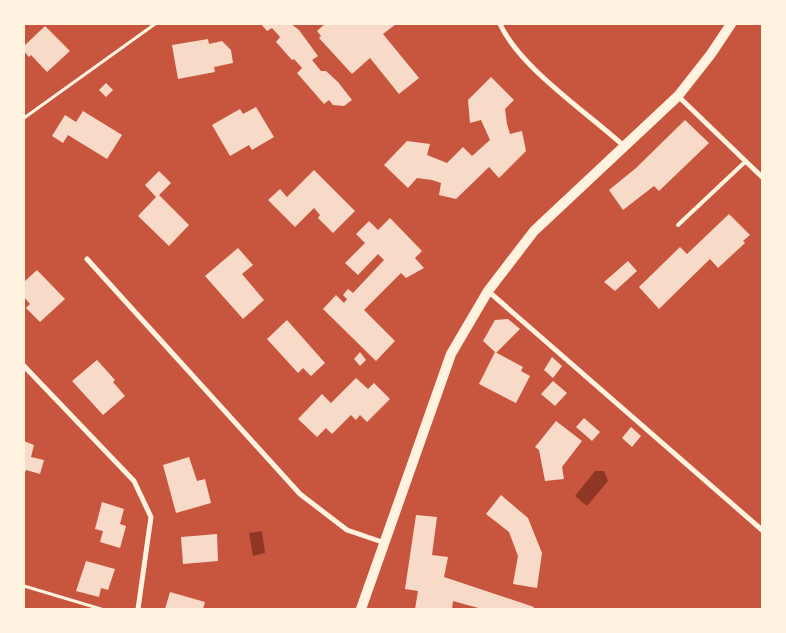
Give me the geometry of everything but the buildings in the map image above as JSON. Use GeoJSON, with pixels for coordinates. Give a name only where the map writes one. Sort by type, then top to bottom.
{"type":"FeatureCollection","features":[{"type":"Feature","properties":{"kind":"main road"},"geometry":{"type":"LineString","coordinates":[[361,609],[386,543],[451,354],[488,291],[534,231],[678,96],[711,54],[731,24]]}},
{"type":"Feature","properties":{"kind":"street"},"geometry":{"type":"LineString","coordinates":[[500,24],[517,49],[542,76],[624,147]]}},
{"type":"Feature","properties":{"kind":"street"},"geometry":{"type":"LineString","coordinates":[[678,96],[762,177]]}},
{"type":"Feature","properties":{"kind":"street"},"geometry":{"type":"LineString","coordinates":[[87,259],[300,494],[348,530],[386,543]]}},
{"type":"Feature","properties":{"kind":"street"},"geometry":{"type":"LineString","coordinates":[[488,291],[762,530]]}},
{"type":"Feature","properties":{"kind":"street"},"geometry":{"type":"LineString","coordinates":[[24,366],[134,481],[147,508],[151,517],[138,609]]}},
{"type":"Feature","properties":{"kind":"lane"},"geometry":{"type":"LineString","coordinates":[[678,225],[746,161]]}},
{"type":"Feature","properties":{"kind":"path"},"geometry":{"type":"LineString","coordinates":[[24,118],[155,24]]}},
{"type":"Feature","properties":{"kind":"path"},"geometry":{"type":"LineString","coordinates":[[24,110],[28,114]]}},
{"type":"Feature","properties":{"kind":"path"},"geometry":{"type":"LineString","coordinates":[[24,586],[101,609]]}},
{"type":"Feature","properties":{"kind":"shaded area"},"geometry":{"type":"Polygon","coordinates":[[[595,471],[604,471],[608,481],[587,506],[575,496],[595,471]]]}},
{"type":"Feature","properties":{"kind":"shaded area"},"geometry":{"type":"Polygon","coordinates":[[[262,531],[265,553],[253,556],[249,533],[262,531]]]}}]}
